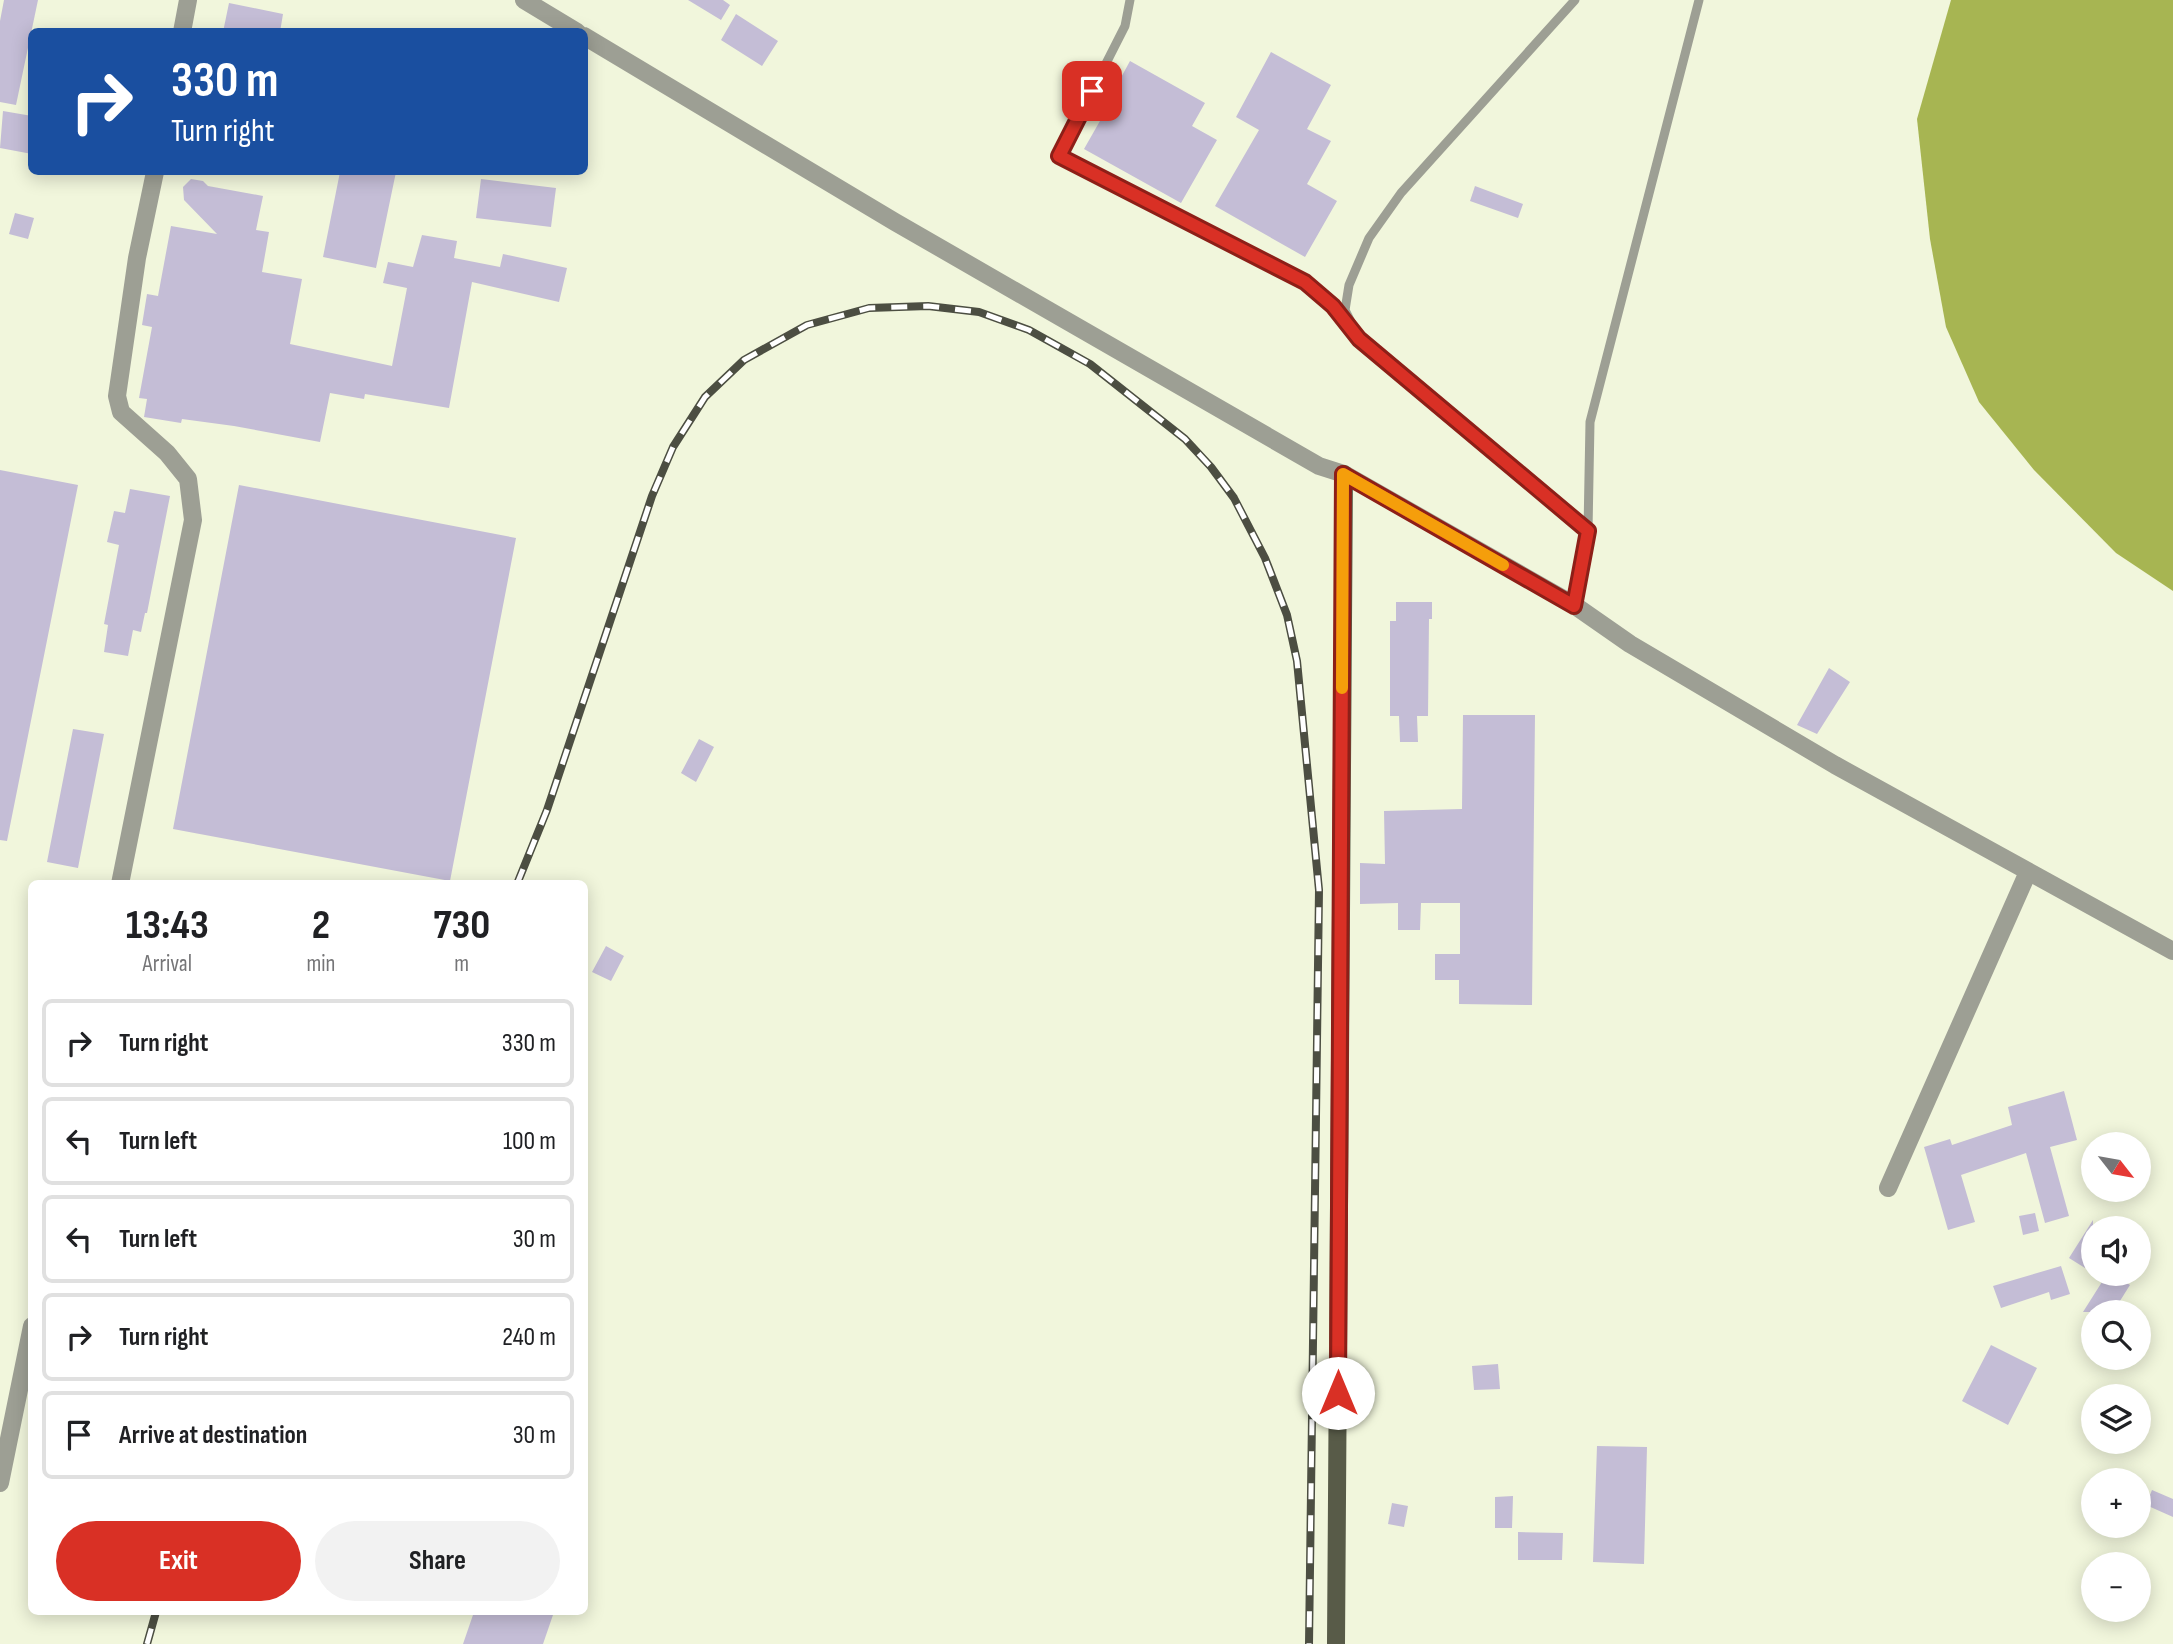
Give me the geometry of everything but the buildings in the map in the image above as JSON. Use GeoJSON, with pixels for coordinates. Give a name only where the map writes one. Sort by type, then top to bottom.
{"type":"FeatureCollection","features":[{"type":"Feature","properties":{"kind":"main road"},"geometry":{"type":"LineString","coordinates":[[1336,1644],[1343,474]]}},
{"type":"Feature","properties":{"kind":"street"},"geometry":{"type":"LineString","coordinates":[[183,28],[188,0]]}},
{"type":"Feature","properties":{"kind":"street"},"geometry":{"type":"LineString","coordinates":[[524,0],[570,28]]}},
{"type":"Feature","properties":{"kind":"street"},"geometry":{"type":"LineString","coordinates":[[588,38],[907,229],[1319,466],[1343,474],[1574,606],[1630,644],[1813,752],[2173,951]]}},
{"type":"Feature","properties":{"kind":"street"},"geometry":{"type":"LineString","coordinates":[[121,880],[193,520],[188,479],[167,453],[121,412],[117,396],[137,258],[154,175]]}},
{"type":"Feature","properties":{"kind":"street"},"geometry":{"type":"LineString","coordinates":[[1888,1188],[2028,872]]}},
{"type":"Feature","properties":{"kind":"street"},"geometry":{"type":"LineString","coordinates":[[0,1483],[28,1346]]}},
{"type":"Feature","properties":{"kind":"lane"},"geometry":{"type":"LineString","coordinates":[[1130,0],[1125,26],[1059,156],[1305,282],[1333,306],[1359,339],[1588,531]]}},
{"type":"Feature","properties":{"kind":"lane"},"geometry":{"type":"LineString","coordinates":[[1359,339],[1345,310],[1349,285],[1369,238],[1401,193],[1576,0]]}},
{"type":"Feature","properties":{"kind":"lane"},"geometry":{"type":"LineString","coordinates":[[1574,606],[1588,531],[1590,422],[1699,0]]}},
{"type":"Feature","properties":{"kind":"shaded area"},"geometry":{"type":"Polygon","coordinates":[[[1951,0],[2173,0],[2173,591],[2116,553],[2034,470],[1979,402],[1946,327],[1930,239],[1917,119],[1951,0]]]}},
{"type":"Feature","properties":{"kind":"railway"},"geometry":{"type":"LineString","coordinates":[[519,880],[547,810],[652,496],[673,447],[705,397],[744,360],[807,325],[869,308],[928,306],[979,312],[1029,330],[1090,364],[1185,439],[1211,467],[1234,498],[1265,558],[1287,615],[1297,661],[1319,890],[1309,1644]]}},
{"type":"Feature","properties":{"kind":"railway"},"geometry":{"type":"LineString","coordinates":[[147,1644],[155,1615]]}},
{"type":"Feature","properties":{"kind":"slow traffic"},"geometry":{"type":"LineString","coordinates":[[1342,688],[1343,474],[1503,565]]}},
{"type":"Feature","properties":{"kind":"route"},"geometry":{"type":"LineString","coordinates":[[1092,91],[1059,156],[1255,254],[1305,282],[1333,306],[1359,339],[1588,531],[1574,606],[1343,474],[1338,1393]]}}]}
